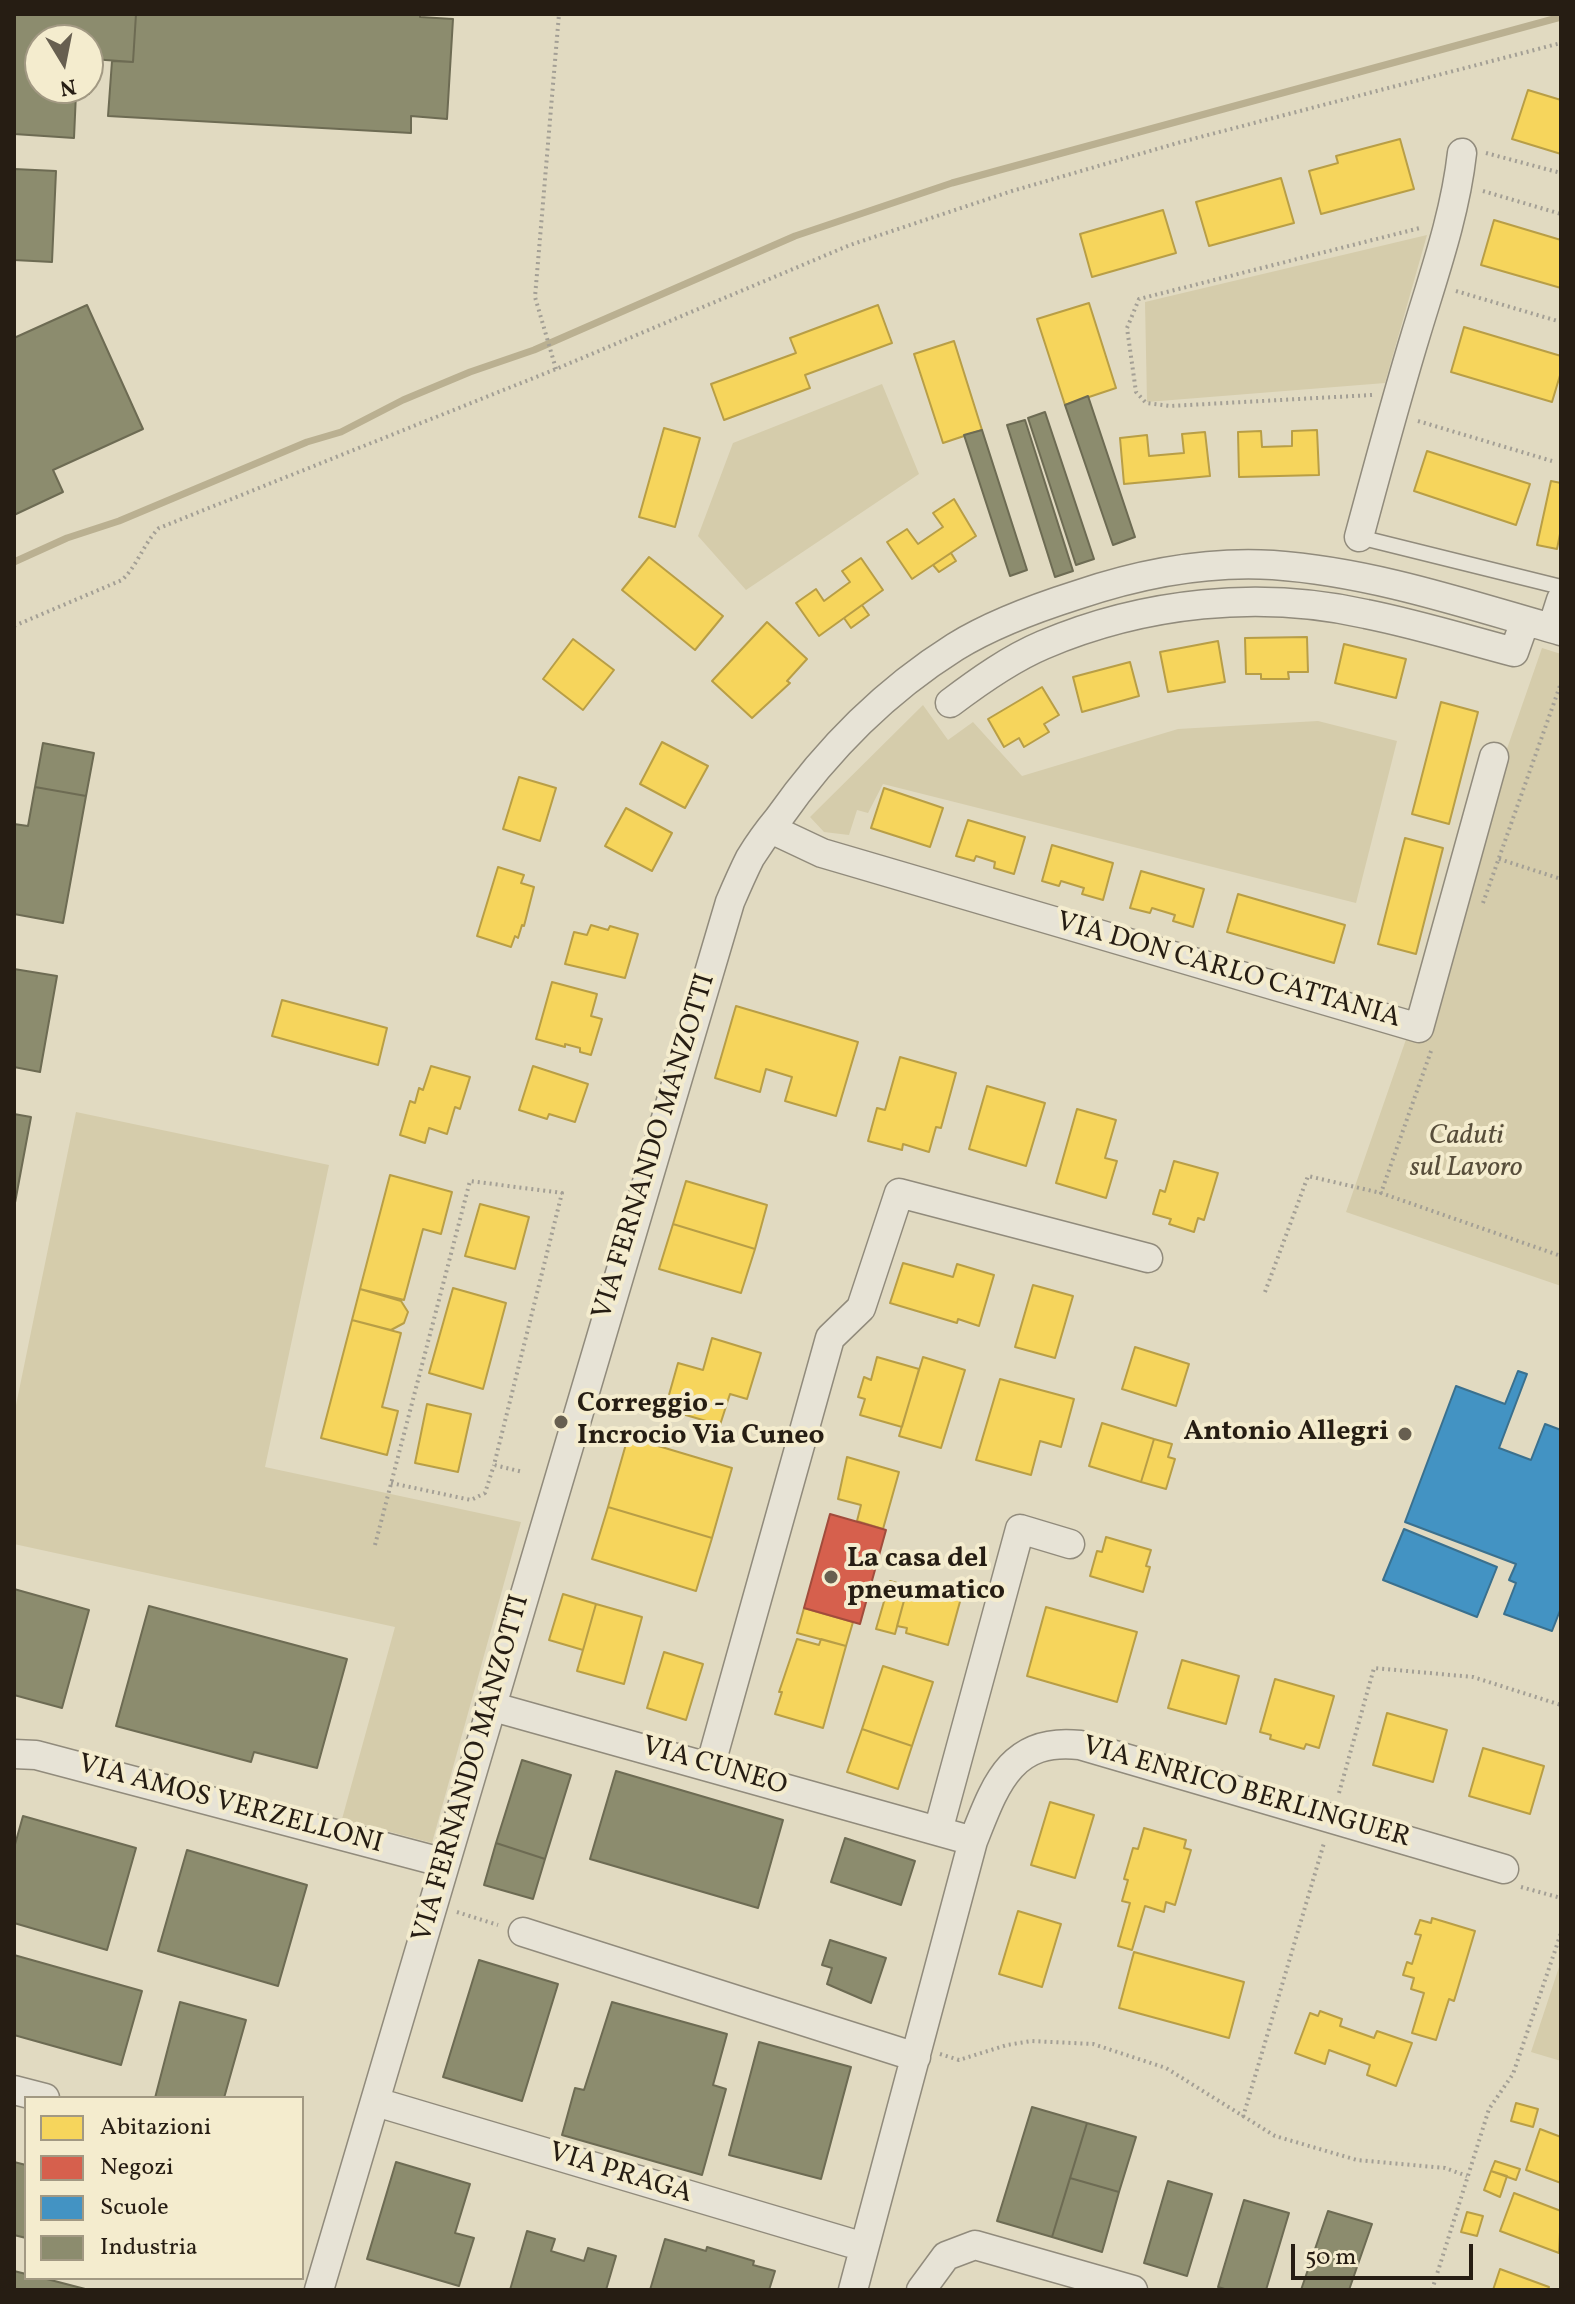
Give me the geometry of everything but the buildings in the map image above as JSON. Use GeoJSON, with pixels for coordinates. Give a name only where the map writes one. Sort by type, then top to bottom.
{"type":"FeatureCollection","features":[{"type":"Feature","properties":{"kind":"street"},"geometry":{"type":"LineString","coordinates":[[1359,537],[1459,183],[1462,153]]}},
{"type":"Feature","properties":{"kind":"street","name":"VIA FERNANDO MANZOTTI"},"geometry":{"type":"LineString","coordinates":[[319,2290],[726,915],[751,857],[802,785],[881,703],[957,646],[1009,621],[1101,586],[1184,569],[1282,566],[1388,581],[1557,630]]}},
{"type":"Feature","properties":{"kind":"street"},"geometry":{"type":"LineString","coordinates":[[1557,630],[1561,600]]}},
{"type":"Feature","properties":{"kind":"street"},"geometry":{"type":"LineString","coordinates":[[950,703],[986,676],[1041,646],[1093,626],[1217,601],[1274,602],[1364,613],[1514,652],[1525,621]]}},
{"type":"Feature","properties":{"kind":"street","name":"VIA DON CARLO CATTANIA"},"geometry":{"type":"LineString","coordinates":[[771,829],[822,853],[1419,1028],[1494,757]]}},
{"type":"Feature","properties":{"kind":"street"},"geometry":{"type":"LineString","coordinates":[[710,1767],[830,1338],[861,1308],[899,1193],[1148,1258]]}},
{"type":"Feature","properties":{"kind":"street"},"geometry":{"type":"LineString","coordinates":[[938,1831],[1020,1529],[1070,1544]]}},
{"type":"Feature","properties":{"kind":"street","name":"VIA CUNEO"},"geometry":{"type":"LineString","coordinates":[[490,1706],[973,1841]]}},
{"type":"Feature","properties":{"kind":"street","name":"VIA ENRICO BERLINGUER"},"geometry":{"type":"LineString","coordinates":[[860,2289],[864,2247],[973,1841],[1005,1771],[1033,1750],[1048,1744],[1063,1743],[1095,1749],[1504,1869]]}},
{"type":"Feature","properties":{"kind":"street","name":"VIA AMOS VERZELLONI"},"geometry":{"type":"LineString","coordinates":[[14,1754],[36,1755],[445,1863]]}},
{"type":"Feature","properties":{"kind":"street"},"geometry":{"type":"LineString","coordinates":[[523,1932],[917,2052]]}},
{"type":"Feature","properties":{"kind":"street"},"geometry":{"type":"LineString","coordinates":[[14,2090],[37,2096]]}},
{"type":"Feature","properties":{"kind":"street","name":"VIA PRAGA"},"geometry":{"type":"LineString","coordinates":[[376,2102],[864,2247]]}},
{"type":"Feature","properties":{"kind":"street"},"geometry":{"type":"LineString","coordinates":[[921,2290],[946,2256],[975,2245],[1133,2290]]}},
{"type":"Feature","properties":{"kind":"lane"},"geometry":{"type":"LineString","coordinates":[[1359,537],[1561,587]]}},
{"type":"Feature","properties":{"kind":"path"},"geometry":{"type":"LineString","coordinates":[[556,369],[535,297],[559,14]]}},
{"type":"Feature","properties":{"kind":"path"},"geometry":{"type":"LineString","coordinates":[[14,626],[122,580],[134,568],[148,539],[159,528],[556,369],[850,245],[1012,191],[1181,142],[1561,43]]}},
{"type":"Feature","properties":{"kind":"path"},"geometry":{"type":"LineString","coordinates":[[1462,153],[1468,148],[1561,173]]}},
{"type":"Feature","properties":{"kind":"path"},"geometry":{"type":"LineString","coordinates":[[1459,183],[1561,214]]}},
{"type":"Feature","properties":{"kind":"path"},"geometry":{"type":"LineString","coordinates":[[1449,220],[1139,299],[1127,328],[1136,392],[1146,403],[1170,406],[1395,404],[1552,461]]}},
{"type":"Feature","properties":{"kind":"path"},"geometry":{"type":"LineString","coordinates":[[1431,284],[1561,322]]}},
{"type":"Feature","properties":{"kind":"path"},"geometry":{"type":"LineString","coordinates":[[1483,903],[1561,683]]}},
{"type":"Feature","properties":{"kind":"path"},"geometry":{"type":"LineString","coordinates":[[1499,859],[1561,879]]}},
{"type":"Feature","properties":{"kind":"path"},"geometry":{"type":"LineString","coordinates":[[1381,1193],[1432,1049]]}},
{"type":"Feature","properties":{"kind":"path"},"geometry":{"type":"LineString","coordinates":[[1265,1292],[1308,1176],[1381,1193],[1561,1256]]}},
{"type":"Feature","properties":{"kind":"path"},"geometry":{"type":"LineString","coordinates":[[375,1545],[391,1483],[470,1181],[562,1193],[485,1493],[471,1500],[391,1483]]}},
{"type":"Feature","properties":{"kind":"path"},"geometry":{"type":"LineString","coordinates":[[494,1465],[523,1472]]}},
{"type":"Feature","properties":{"kind":"path"},"geometry":{"type":"LineString","coordinates":[[1504,1869],[1508,1884],[1561,1898]]}},
{"type":"Feature","properties":{"kind":"path"},"geometry":{"type":"LineString","coordinates":[[457,1912],[523,1932]]}},
{"type":"Feature","properties":{"kind":"path"},"geometry":{"type":"LineString","coordinates":[[1432,2290],[1489,2109],[1513,2074],[1561,1933]]}},
{"type":"Feature","properties":{"kind":"path"},"geometry":{"type":"LineString","coordinates":[[917,2052],[959,2060],[1031,2041],[1093,2044],[1166,2068],[1275,2136],[1357,2160],[1434,2166],[1467,2176]]}},
{"type":"Feature","properties":{"kind":"green space"},"geometry":{"type":"Polygon","coordinates":[[[1427,235],[1385,383],[1147,402],[1145,302],[1427,235]]]}},
{"type":"Feature","properties":{"kind":"green space"},"geometry":{"type":"Polygon","coordinates":[[[882,384],[919,474],[746,590],[698,536],[733,443],[882,384]]]}},
{"type":"Feature","properties":{"kind":"green space","name":"Caduti sul Lavoro"},"geometry":{"type":"Polygon","coordinates":[[[1542,648],[1561,654],[1561,1286],[1346,1212],[1542,648]]]}},
{"type":"Feature","properties":{"kind":"green space"},"geometry":{"type":"Polygon","coordinates":[[[923,705],[948,740],[973,722],[1022,776],[1178,729],[1318,721],[1397,741],[1356,903],[883,784],[868,813],[857,810],[849,835],[824,832],[810,817],[923,705]]]}},
{"type":"Feature","properties":{"kind":"green space"},"geometry":{"type":"Polygon","coordinates":[[[76,1112],[329,1165],[265,1467],[521,1522],[432,1843],[342,1819],[395,1627],[14,1544],[14,1415],[76,1112]]]}},
{"type":"Feature","properties":{"kind":"green space"},"geometry":{"type":"Polygon","coordinates":[[[1561,1961],[1561,2061],[1531,2052],[1561,1961]]]}},
{"type":"Feature","properties":{"kind":"waterway"},"geometry":{"type":"LineString","coordinates":[[14,562],[307,442],[341,432],[403,400],[534,350],[795,236],[952,183],[1561,17]]}},
{"type":"Feature","properties":{"kind":"place","name":"Correggio - Incrocio Via Cuneo"},"geometry":{"type":"Point","coordinates":[561,1422]}},
{"type":"Feature","properties":{"kind":"place","name":"Antonio Allegri"},"geometry":{"type":"Point","coordinates":[1405,1434]}},
{"type":"Feature","properties":{"kind":"place","name":"La casa del pneumatico"},"geometry":{"type":"Point","coordinates":[831,1577]}}]}
